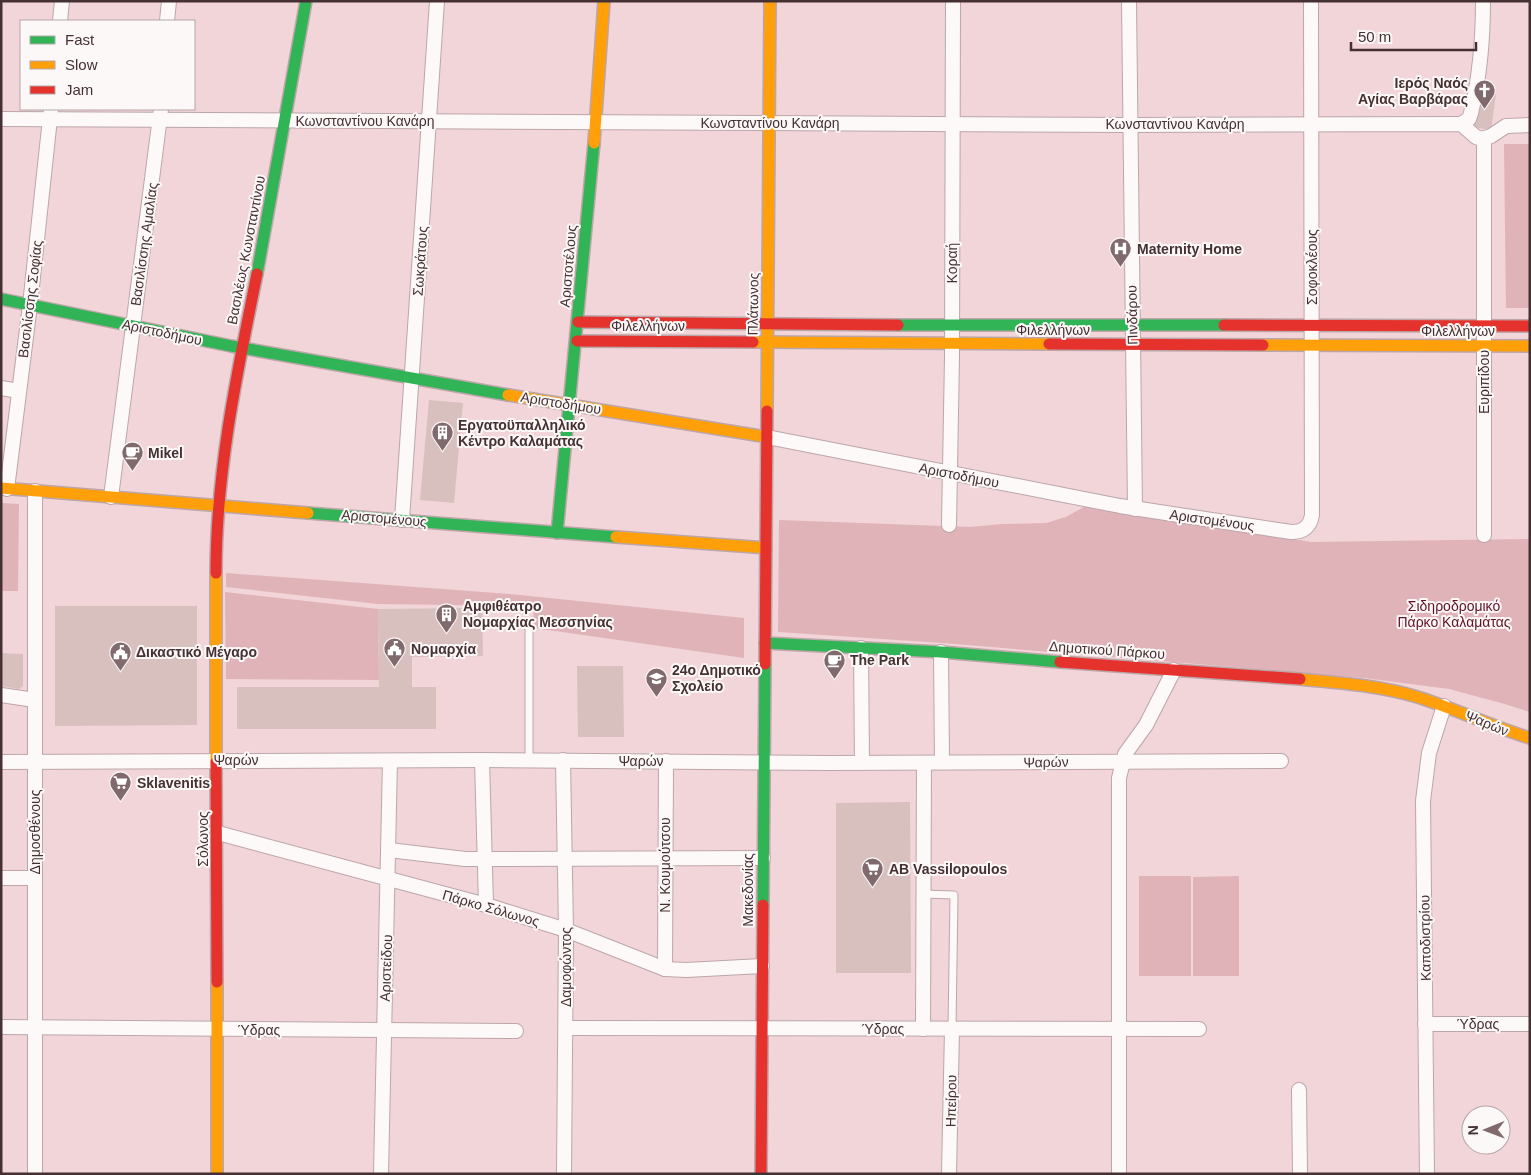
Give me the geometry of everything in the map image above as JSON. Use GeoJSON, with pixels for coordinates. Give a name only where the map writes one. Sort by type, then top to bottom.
{"type":"FeatureCollection","features":[{"type":"Feature","properties":{"kind":"street"},"geometry":{"type":"LineString","coordinates":[[60,20],[62,1]]}},
{"type":"Feature","properties":{"kind":"street"},"geometry":{"type":"LineString","coordinates":[[167,20],[169,1]]}},
{"type":"Feature","properties":{"kind":"street","name":"Βασιλέως Κωνσταντίνου"},"geometry":{"type":"LineString","coordinates":[[217,505],[221,469],[242,348],[261,254],[306,1]]}},
{"type":"Feature","properties":{"kind":"street","name":"Σωκράτους"},"geometry":{"type":"LineString","coordinates":[[402,520],[437,1]]}},
{"type":"Feature","properties":{"kind":"street","name":"Αριστοτέλους"},"geometry":{"type":"LineString","coordinates":[[557,533],[577,341],[604,1]]}},
{"type":"Feature","properties":{"kind":"street","name":"Πλάτωνος"},"geometry":{"type":"LineString","coordinates":[[765,607],[770,1]]}},
{"type":"Feature","properties":{"kind":"street","name":"Κοραή"},"geometry":{"type":"LineString","coordinates":[[949,525],[952,344],[953,1]]}},
{"type":"Feature","properties":{"kind":"street","name":"Πινδάρου"},"geometry":{"type":"LineString","coordinates":[[1130,1],[1135,509]]}},
{"type":"Feature","properties":{"kind":"street","name":"Σοφοκλέους"},"geometry":{"type":"LineString","coordinates":[[1303,530],[1309,524],[1312,515],[1311,1]]}},
{"type":"Feature","properties":{"kind":"street"},"geometry":{"type":"LineString","coordinates":[[1483,1],[1483,35],[1479,72],[1469,119],[1461,124],[1476,137],[1484,139],[1506,126],[1530,125]]}},
{"type":"Feature","properties":{"kind":"street","name":"Κωνσταντίνου Κανάρη"},"geometry":{"type":"LineString","coordinates":[[1,119],[50,114],[160,115],[284,120],[1130,125],[1461,124]]}},
{"type":"Feature","properties":{"kind":"street","name":"Βασιλίσσης Σοφίας"},"geometry":{"type":"LineString","coordinates":[[4,488],[30,305],[50,114]]}},
{"type":"Feature","properties":{"kind":"street","name":"Βασιλίσσης Αμαλίας"},"geometry":{"type":"LineString","coordinates":[[111,497],[160,115]]}},
{"type":"Feature","properties":{"kind":"street","name":"Ευριπίδου"},"geometry":{"type":"LineString","coordinates":[[1484,139],[1484,535]]}},
{"type":"Feature","properties":{"kind":"street","name":"Αριστοδήμου"},"geometry":{"type":"LineString","coordinates":[[1,299],[242,348],[412,379],[767,438],[1120,506]]}},
{"type":"Feature","properties":{"kind":"street","name":"Φιλελλήνων"},"geometry":{"type":"LineString","coordinates":[[578,322],[1132,326],[1530,326]]}},
{"type":"Feature","properties":{"kind":"street","name":"Φιλελλήνων"},"geometry":{"type":"LineString","coordinates":[[577,341],[1530,346]]}},
{"type":"Feature","properties":{"kind":"street"},"geometry":{"type":"LineString","coordinates":[[1,388],[19,391]]}},
{"type":"Feature","properties":{"kind":"street","name":"Αριστομένους"},"geometry":{"type":"LineString","coordinates":[[4,488],[766,548]]}},
{"type":"Feature","properties":{"kind":"street","name":"Δημοσθένους"},"geometry":{"type":"LineString","coordinates":[[35,491],[35,1174]]}},
{"type":"Feature","properties":{"kind":"street","name":"Σόλωνος"},"geometry":{"type":"LineString","coordinates":[[217,505],[218,1174]]}},
{"type":"Feature","properties":{"kind":"street","name":"Αριστομένους"},"geometry":{"type":"LineString","coordinates":[[1120,506],[1291,532],[1303,530]]}},
{"type":"Feature","properties":{"kind":"street","name":"Μακεδονίας"},"geometry":{"type":"LineString","coordinates":[[761,1174],[765,607]]}},
{"type":"Feature","properties":{"kind":"street","name":"Δημοτικού Πάρκου"},"geometry":{"type":"LineString","coordinates":[[765,643],[941,652],[1289,678],[1374,686],[1444,706]]}},
{"type":"Feature","properties":{"kind":"street"},"geometry":{"type":"LineString","coordinates":[[861,648],[862,762]]}},
{"type":"Feature","properties":{"kind":"street"},"geometry":{"type":"LineString","coordinates":[[941,652],[942,762]]}},
{"type":"Feature","properties":{"kind":"street"},"geometry":{"type":"LineString","coordinates":[[1119,1174],[1118,788],[1122,761],[1150,718],[1174,670]]}},
{"type":"Feature","properties":{"kind":"street"},"geometry":{"type":"LineString","coordinates":[[1,695],[35,700]]}},
{"type":"Feature","properties":{"kind":"street","name":"Ψαρών"},"geometry":{"type":"LineString","coordinates":[[1444,706],[1503,730],[1530,738]]}},
{"type":"Feature","properties":{"kind":"street","name":"Καποδιστρίου"},"geometry":{"type":"LineString","coordinates":[[1427,1174],[1423,801],[1429,753],[1444,706]]}},
{"type":"Feature","properties":{"kind":"street","name":"Ψαρών"},"geometry":{"type":"LineString","coordinates":[[1,762],[218,760],[390,762],[482,760],[764,762],[1281,761]]}},
{"type":"Feature","properties":{"kind":"street"},"geometry":{"type":"LineString","coordinates":[[482,760],[486,905]]}},
{"type":"Feature","properties":{"kind":"street","name":"Δαμοφώντος"},"geometry":{"type":"LineString","coordinates":[[563,760],[566,930],[564,1174]]}},
{"type":"Feature","properties":{"kind":"street","name":"Ν. Κουμούτσου"},"geometry":{"type":"LineString","coordinates":[[665,969],[666,761]]}},
{"type":"Feature","properties":{"kind":"street","name":"Αριστείδου"},"geometry":{"type":"LineString","coordinates":[[381,1174],[389,879],[390,762]]}},
{"type":"Feature","properties":{"kind":"street"},"geometry":{"type":"LineString","coordinates":[[923,1029],[924,762]]}},
{"type":"Feature","properties":{"kind":"street","name":"Πάρκο Σόλωνος"},"geometry":{"type":"LineString","coordinates":[[218,833],[486,905],[566,930],[665,969],[686,970],[762,966]]}},
{"type":"Feature","properties":{"kind":"street"},"geometry":{"type":"LineString","coordinates":[[389,850],[485,860],[763,858]]}},
{"type":"Feature","properties":{"kind":"street"},"geometry":{"type":"LineString","coordinates":[[1,878],[35,878]]}},
{"type":"Feature","properties":{"kind":"street","name":"Ύδρας"},"geometry":{"type":"LineString","coordinates":[[1425,1024],[1530,1024]]}},
{"type":"Feature","properties":{"kind":"street","name":"Ύδρας"},"geometry":{"type":"LineString","coordinates":[[1,1028],[516,1031]]}},
{"type":"Feature","properties":{"kind":"street","name":"Ύδρας"},"geometry":{"type":"LineString","coordinates":[[566,1028],[1200,1029]]}},
{"type":"Feature","properties":{"kind":"street","name":"Ηπείρου"},"geometry":{"type":"LineString","coordinates":[[949,1174],[952,1028]]}},
{"type":"Feature","properties":{"kind":"street"},"geometry":{"type":"LineString","coordinates":[[1300,1090],[1300,1174]]}},
{"type":"Feature","properties":{"kind":"lane"},"geometry":{"type":"LineString","coordinates":[[529,628],[529,760]]}},
{"type":"Feature","properties":{"kind":"lane"},"geometry":{"type":"LineString","coordinates":[[923,894],[954,894],[952,1028]]}},
{"type":"Feature","properties":{"kind":"green space"},"geometry":{"type":"Polygon","coordinates":[[[1504,144],[1530,144],[1530,308],[1506,308],[1504,144]]]}},
{"type":"Feature","properties":{"kind":"green space"},"geometry":{"type":"Polygon","coordinates":[[[1,503],[19,504],[18,591],[1,591],[1,503]]]}},
{"type":"Feature","properties":{"kind":"green space","name":"Σιδηροδρομικό Πάρκο Καλαμάτας"},"geometry":{"type":"Polygon","coordinates":[[[1091,503],[1311,542],[1530,539],[1530,712],[1449,689],[1364,678],[942,643],[778,632],[779,520],[970,527],[1046,523],[1066,517],[1091,503]]]}},
{"type":"Feature","properties":{"kind":"green space"},"geometry":{"type":"Polygon","coordinates":[[[226,573],[510,594],[744,618],[744,658],[534,628],[533,606],[378,604],[226,587],[226,573]]]}},
{"type":"Feature","properties":{"kind":"green space"},"geometry":{"type":"Polygon","coordinates":[[[225,592],[378,609],[379,680],[226,679],[225,592]]]}},
{"type":"Feature","properties":{"kind":"green space"},"geometry":{"type":"Polygon","coordinates":[[[1139,876],[1191,876],[1191,976],[1139,976],[1139,876]]]}},
{"type":"Feature","properties":{"kind":"green space"},"geometry":{"type":"Polygon","coordinates":[[[1239,876],[1239,976],[1193,976],[1193,877],[1239,876]]]}},
{"type":"Feature","properties":{"kind":"building","name":"Ιερός Ναός Αγίας Βαρβάρας"},"geometry":{"type":"Polygon","coordinates":[[[1478,91],[1496,94],[1491,130],[1472,127],[1478,91]]]}},
{"type":"Feature","properties":{"kind":"building","name":"Εργατοϋπαλληλικό Κέντρο Καλαμάτας"},"geometry":{"type":"Polygon","coordinates":[[[429,400],[463,403],[454,503],[420,500],[429,400]]]}},
{"type":"Feature","properties":{"kind":"building"},"geometry":{"type":"Polygon","coordinates":[[[55,606],[197,606],[197,725],[55,726],[55,606]]]}},
{"type":"Feature","properties":{"kind":"building","name":"Νομαρχία"},"geometry":{"type":"Polygon","coordinates":[[[482,608],[483,656],[412,657],[412,687],[436,687],[436,729],[237,729],[237,687],[379,687],[378,609],[482,608]]]}},
{"type":"Feature","properties":{"kind":"building"},"geometry":{"type":"Polygon","coordinates":[[[1,653],[23,654],[23,686],[19,689],[1,686],[1,653]]]}},
{"type":"Feature","properties":{"kind":"building"},"geometry":{"type":"Polygon","coordinates":[[[577,666],[623,666],[624,737],[578,737],[577,666]]]}},
{"type":"Feature","properties":{"kind":"building","name":"AB Vassilopoulos"},"geometry":{"type":"Polygon","coordinates":[[[910,802],[911,973],[836,973],[836,803],[910,802]]]}},
{"type":"Feature","properties":{"kind":"traffic: fast"},"geometry":{"type":"LineString","coordinates":[[257,274],[306,1]]}},
{"type":"Feature","properties":{"kind":"traffic: fast"},"geometry":{"type":"LineString","coordinates":[[557,533],[594,143]]}},
{"type":"Feature","properties":{"kind":"traffic: fast"},"geometry":{"type":"LineString","coordinates":[[1,299],[231,346],[508,395]]}},
{"type":"Feature","properties":{"kind":"traffic: fast"},"geometry":{"type":"LineString","coordinates":[[898,325],[1224,325]]}},
{"type":"Feature","properties":{"kind":"traffic: fast"},"geometry":{"type":"LineString","coordinates":[[308,513],[616,537]]}},
{"type":"Feature","properties":{"kind":"traffic: fast"},"geometry":{"type":"LineString","coordinates":[[765,643],[941,652],[1060,662]]}},
{"type":"Feature","properties":{"kind":"traffic: fast"},"geometry":{"type":"LineString","coordinates":[[763,905],[765,664]]}},
{"type":"Feature","properties":{"kind":"traffic: slow"},"geometry":{"type":"LineString","coordinates":[[594,143],[604,1]]}},
{"type":"Feature","properties":{"kind":"traffic: slow"},"geometry":{"type":"LineString","coordinates":[[767,411],[770,1]]}},
{"type":"Feature","properties":{"kind":"traffic: slow"},"geometry":{"type":"LineString","coordinates":[[753,342],[1049,344]]}},
{"type":"Feature","properties":{"kind":"traffic: slow"},"geometry":{"type":"LineString","coordinates":[[1263,345],[1530,346]]}},
{"type":"Feature","properties":{"kind":"traffic: slow"},"geometry":{"type":"LineString","coordinates":[[508,395],[767,437]]}},
{"type":"Feature","properties":{"kind":"traffic: slow"},"geometry":{"type":"LineString","coordinates":[[1,488],[308,513]]}},
{"type":"Feature","properties":{"kind":"traffic: slow"},"geometry":{"type":"LineString","coordinates":[[616,537],[766,548]]}},
{"type":"Feature","properties":{"kind":"traffic: slow"},"geometry":{"type":"LineString","coordinates":[[216,573],[216,762]]}},
{"type":"Feature","properties":{"kind":"traffic: slow"},"geometry":{"type":"LineString","coordinates":[[1300,679],[1400,692],[1530,738]]}},
{"type":"Feature","properties":{"kind":"traffic: slow"},"geometry":{"type":"LineString","coordinates":[[217,982],[217,1174]]}},
{"type":"Feature","properties":{"kind":"traffic: jam"},"geometry":{"type":"LineString","coordinates":[[216,573],[220,497],[229,422],[257,274]]}},
{"type":"Feature","properties":{"kind":"traffic: jam"},"geometry":{"type":"LineString","coordinates":[[578,322],[898,325]]}},
{"type":"Feature","properties":{"kind":"traffic: jam"},"geometry":{"type":"LineString","coordinates":[[1224,325],[1530,326]]}},
{"type":"Feature","properties":{"kind":"traffic: jam"},"geometry":{"type":"LineString","coordinates":[[577,341],[753,342]]}},
{"type":"Feature","properties":{"kind":"traffic: jam"},"geometry":{"type":"LineString","coordinates":[[1049,344],[1263,345]]}},
{"type":"Feature","properties":{"kind":"traffic: jam"},"geometry":{"type":"LineString","coordinates":[[765,664],[767,411]]}},
{"type":"Feature","properties":{"kind":"traffic: jam"},"geometry":{"type":"LineString","coordinates":[[1060,662],[1300,679]]}},
{"type":"Feature","properties":{"kind":"traffic: jam"},"geometry":{"type":"LineString","coordinates":[[216,762],[217,982]]}},
{"type":"Feature","properties":{"kind":"traffic: jam"},"geometry":{"type":"LineString","coordinates":[[761,1174],[763,905]]}},
{"type":"Feature","properties":{"kind":"place","name":"Ιερός Ναός Αγίας Βαρβάρας"},"geometry":{"type":"Point","coordinates":[1484,110]}},
{"type":"Feature","properties":{"kind":"place","name":"Maternity Home"},"geometry":{"type":"Point","coordinates":[1121,268]}},
{"type":"Feature","properties":{"kind":"place","name":"Εργατοϋπαλληλικό Κέντρο Καλαμάτας"},"geometry":{"type":"Point","coordinates":[442,452]}},
{"type":"Feature","properties":{"kind":"place","name":"Mikel"},"geometry":{"type":"Point","coordinates":[132,472]}},
{"type":"Feature","properties":{"kind":"place","name":"Αμφιθέατρο Νομαρχίας Μεσσηνίας"},"geometry":{"type":"Point","coordinates":[447,633]}},
{"type":"Feature","properties":{"kind":"place","name":"Νομαρχία"},"geometry":{"type":"Point","coordinates":[395,668]}},
{"type":"Feature","properties":{"kind":"place","name":"Δικαστικό Μέγαρο"},"geometry":{"type":"Point","coordinates":[120,671]}},
{"type":"Feature","properties":{"kind":"place","name":"The Park"},"geometry":{"type":"Point","coordinates":[834,679]}},
{"type":"Feature","properties":{"kind":"place","name":"24ο Δημοτικό Σχολείο"},"geometry":{"type":"Point","coordinates":[656,697]}},
{"type":"Feature","properties":{"kind":"place","name":"Sklavenitis"},"geometry":{"type":"Point","coordinates":[121,802]}},
{"type":"Feature","properties":{"kind":"place","name":"AB Vassilopoulos"},"geometry":{"type":"Point","coordinates":[873,888]}}]}
